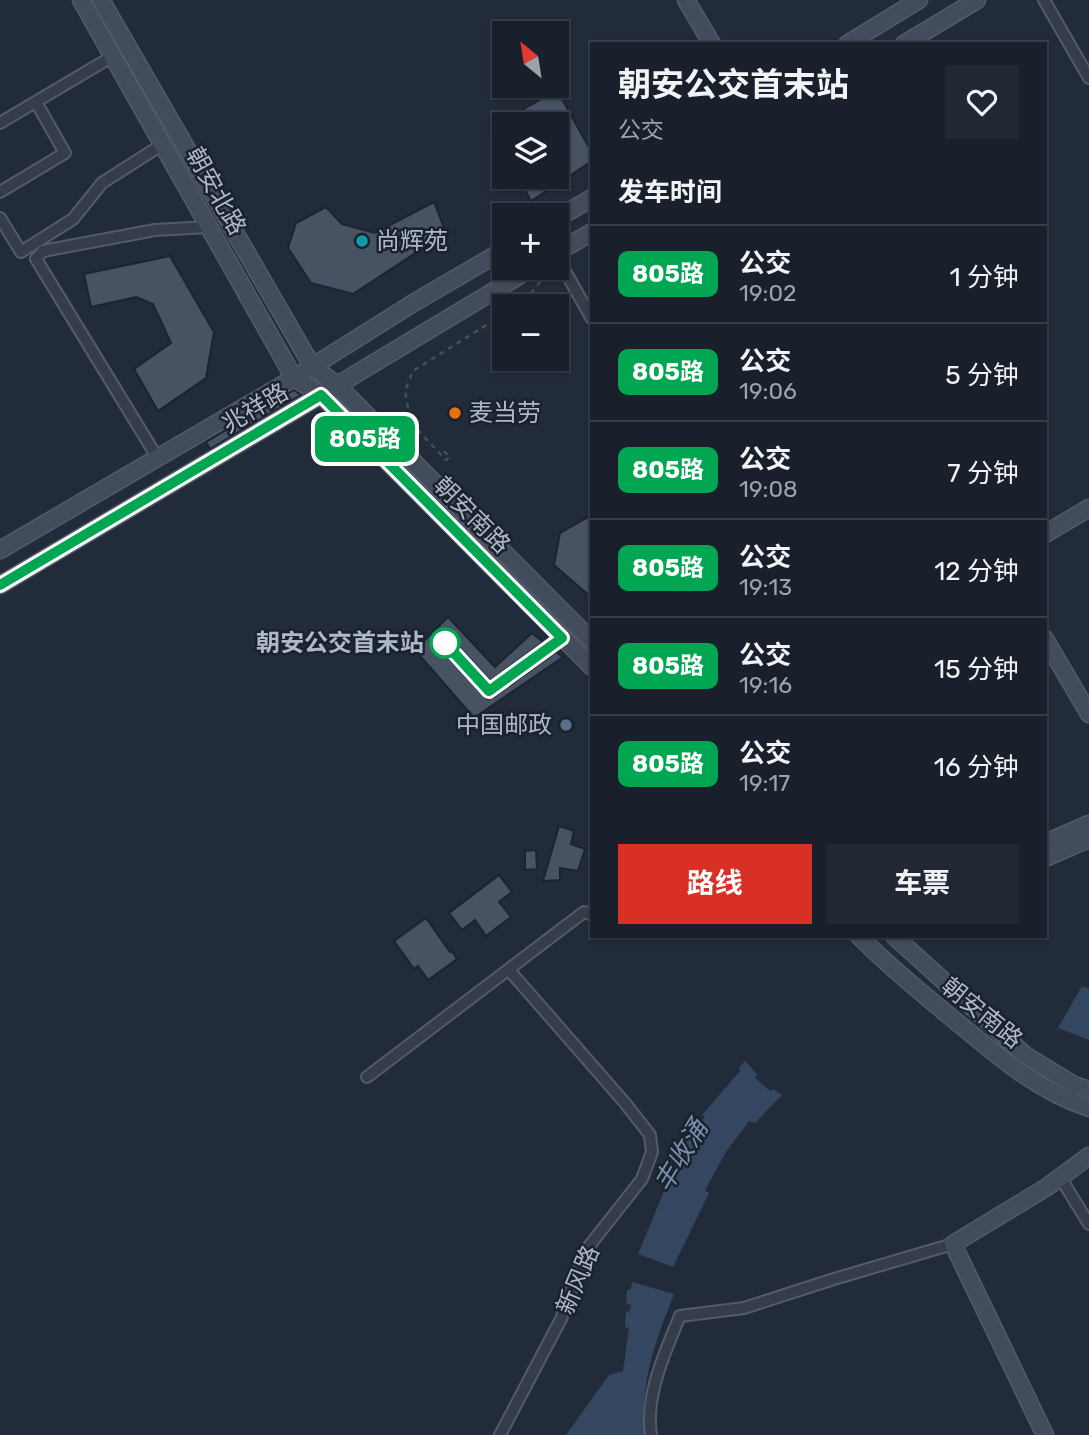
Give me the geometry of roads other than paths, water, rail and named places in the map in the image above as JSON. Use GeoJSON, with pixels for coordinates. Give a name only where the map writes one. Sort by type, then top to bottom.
{"type":"FeatureCollection","features":[{"type":"Feature","properties":{"kind":"main road","name":"朝安北路"},"geometry":{"type":"LineString","coordinates":[[80,0],[294,378],[321,395]]}},
{"type":"Feature","properties":{"kind":"main road","name":"朝安北路"},"geometry":{"type":"LineString","coordinates":[[101,0],[312,366],[337,385]]}},
{"type":"Feature","properties":{"kind":"main road"},"geometry":{"type":"LineString","coordinates":[[686,0],[711,42]]}},
{"type":"Feature","properties":{"kind":"main road"},"geometry":{"type":"LineString","coordinates":[[850,42],[919,0]]}},
{"type":"Feature","properties":{"kind":"main road"},"geometry":{"type":"LineString","coordinates":[[907,42],[977,0]]}},
{"type":"Feature","properties":{"kind":"main road"},"geometry":{"type":"LineString","coordinates":[[569,211],[590,199]]}},
{"type":"Feature","properties":{"kind":"main road"},"geometry":{"type":"LineString","coordinates":[[569,246],[590,233]]}},
{"type":"Feature","properties":{"kind":"main road","name":"兆祥路"},"geometry":{"type":"LineString","coordinates":[[0,550],[294,378],[492,257]]}},
{"type":"Feature","properties":{"kind":"main road","name":"兆祥路"},"geometry":{"type":"LineString","coordinates":[[0,585],[337,385],[524,280]]}},
{"type":"Feature","properties":{"kind":"main road","name":"朝安南路"},"geometry":{"type":"LineString","coordinates":[[337,385],[590,639]]}},
{"type":"Feature","properties":{"kind":"main road","name":"朝安南路"},"geometry":{"type":"LineString","coordinates":[[321,395],[590,665]]}},
{"type":"Feature","properties":{"kind":"main road"},"geometry":{"type":"LineString","coordinates":[[1047,523],[1089,498]]}},
{"type":"Feature","properties":{"kind":"main road"},"geometry":{"type":"LineString","coordinates":[[1047,533],[1089,508]]}},
{"type":"Feature","properties":{"kind":"main road"},"geometry":{"type":"LineString","coordinates":[[1047,642],[1089,714]]}},
{"type":"Feature","properties":{"kind":"main road"},"geometry":{"type":"LineString","coordinates":[[1047,842],[1089,824]]}},
{"type":"Feature","properties":{"kind":"main road"},"geometry":{"type":"LineString","coordinates":[[1047,857],[1089,839]]}},
{"type":"Feature","properties":{"kind":"main road","name":"朝安南路"},"geometry":{"type":"LineString","coordinates":[[861,938],[881,959],[1010,1067],[1068,1101],[1089,1108]]}},
{"type":"Feature","properties":{"kind":"main road","name":"朝安南路"},"geometry":{"type":"LineString","coordinates":[[896,938],[1025,1055],[1074,1085],[1089,1090]]}},
{"type":"Feature","properties":{"kind":"main road"},"geometry":{"type":"LineString","coordinates":[[1045,1435],[953,1244],[1089,1156]]}},
{"type":"Feature","properties":{"kind":"street"},"geometry":{"type":"LineString","coordinates":[[1044,0],[1089,78]]}},
{"type":"Feature","properties":{"kind":"street"},"geometry":{"type":"LineString","coordinates":[[0,123],[113,57]]}},
{"type":"Feature","properties":{"kind":"street"},"geometry":{"type":"LineString","coordinates":[[0,192],[65,153],[36,102]]}},
{"type":"Feature","properties":{"kind":"street"},"geometry":{"type":"LineString","coordinates":[[0,218],[21,252],[73,219],[102,183],[163,144]]}},
{"type":"Feature","properties":{"kind":"street"},"geometry":{"type":"LineString","coordinates":[[157,457],[36,259],[43,251],[155,230],[209,227]]}},
{"type":"Feature","properties":{"kind":"street"},"geometry":{"type":"LineString","coordinates":[[569,277],[590,315]]}},
{"type":"Feature","properties":{"kind":"street"},"geometry":{"type":"LineString","coordinates":[[445,643],[489,691],[562,638]]}},
{"type":"Feature","properties":{"kind":"street"},"geometry":{"type":"LineString","coordinates":[[367,1077],[584,912],[590,914]]}},
{"type":"Feature","properties":{"kind":"street","name":"新风路"},"geometry":{"type":"LineString","coordinates":[[500,1435],[561,1319],[586,1250],[642,1179],[652,1152],[650,1135],[625,1103],[509,970]]}},
{"type":"Feature","properties":{"kind":"street"},"geometry":{"type":"LineString","coordinates":[[1060,1177],[1089,1224]]}},
{"type":"Feature","properties":{"kind":"street"},"geometry":{"type":"LineString","coordinates":[[651,1435],[656,1376],[680,1316],[744,1308],[953,1244]]}},
{"type":"Feature","properties":{"kind":"water"},"geometry":{"type":"Polygon","coordinates":[[[1082,986],[1089,989],[1089,1040],[1058,1028],[1082,986]]]}},
{"type":"Feature","properties":{"kind":"water","name":"丰收涌"},"geometry":{"type":"Polygon","coordinates":[[[745,1061],[757,1074],[755,1078],[770,1091],[773,1089],[782,1095],[755,1123],[749,1121],[726,1152],[705,1190],[709,1193],[673,1267],[638,1254],[682,1148],[705,1117],[702,1115],[740,1071],[739,1068],[745,1061]]]}},
{"type":"Feature","properties":{"kind":"water"},"geometry":{"type":"Polygon","coordinates":[[[632,1282],[674,1294],[650,1363],[645,1397],[645,1435],[566,1435],[609,1375],[623,1371],[629,1328],[625,1327],[626,1312],[630,1311],[631,1305],[626,1303],[627,1290],[631,1289],[632,1282]]]}},
{"type":"Feature","properties":{"kind":"place","name":"尚辉苑"},"geometry":{"type":"Point","coordinates":[362,241]}},
{"type":"Feature","properties":{"kind":"place","name":"麦当劳"},"geometry":{"type":"Point","coordinates":[455,413]}},
{"type":"Feature","properties":{"kind":"place","name":"朝安公交首末站"},"geometry":{"type":"Point","coordinates":[445,643]}},
{"type":"Feature","properties":{"kind":"place","name":"中国邮政"},"geometry":{"type":"Point","coordinates":[566,725]}}]}
